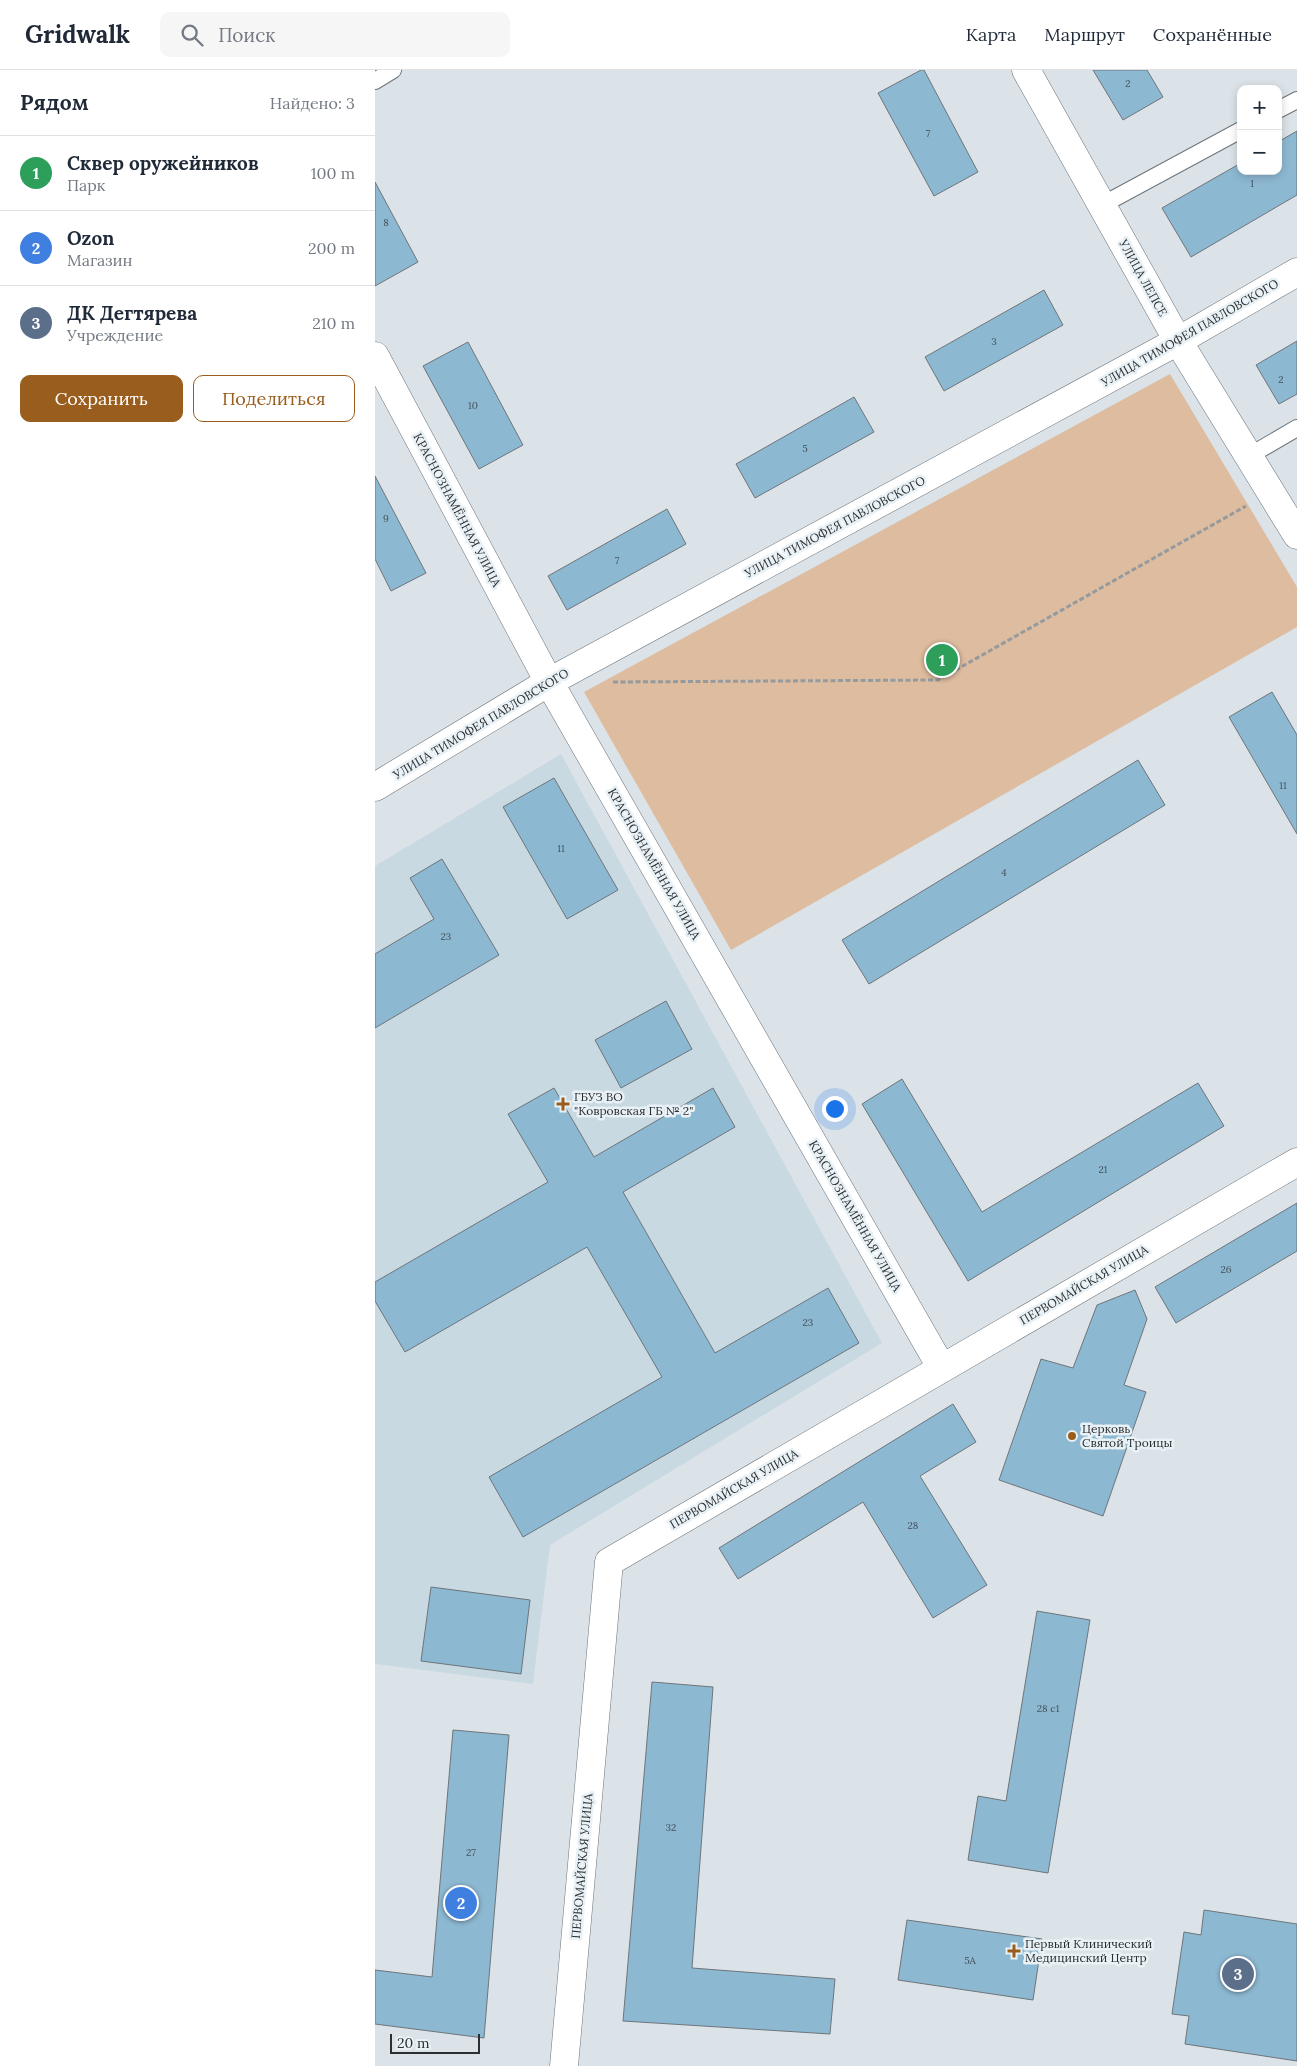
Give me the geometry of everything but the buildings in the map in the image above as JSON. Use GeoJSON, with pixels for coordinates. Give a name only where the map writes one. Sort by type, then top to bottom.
{"type":"FeatureCollection","features":[{"type":"Feature","properties":{"kind":"street","name":"УЛИЦА ЛЕПСЕ"},"geometry":{"type":"LineString","coordinates":[[1026,70],[1178,342],[1297,534]]}},
{"type":"Feature","properties":{"kind":"street","name":"УЛИЦА ТИМОФЕЯ ПАВЛОВСКОГО"},"geometry":{"type":"LineString","coordinates":[[375,787],[549,682],[1178,342],[1297,272]]}},
{"type":"Feature","properties":{"kind":"street","name":"КРАСНОЗНАМЁННАЯ УЛИЦА"},"geometry":{"type":"LineString","coordinates":[[375,356],[549,682],[941,1367]]}},
{"type":"Feature","properties":{"kind":"street","name":"ПЕРВОМАЙСКАЯ УЛИЦА"},"geometry":{"type":"LineString","coordinates":[[564,2066],[609,1562],[941,1367],[1297,1162]]}},
{"type":"Feature","properties":{"kind":"lane"},"geometry":{"type":"LineString","coordinates":[[375,81],[393,70]]}},
{"type":"Feature","properties":{"kind":"lane"},"geometry":{"type":"LineString","coordinates":[[1282,108],[1297,100]]}},
{"type":"Feature","properties":{"kind":"lane"},"geometry":{"type":"LineString","coordinates":[[1102,205],[1237,132]]}},
{"type":"Feature","properties":{"kind":"lane"},"geometry":{"type":"LineString","coordinates":[[1249,456],[1297,428]]}},
{"type":"Feature","properties":{"kind":"path"},"geometry":{"type":"LineString","coordinates":[[609,682],[938,680],[1271,492]]}},
{"type":"Feature","properties":{"kind":"shaded area"},"geometry":{"type":"Polygon","coordinates":[[[1170,374],[1297,587],[1297,627],[731,950],[584,692],[1170,374]]]}},
{"type":"Feature","properties":{"kind":"shaded area","name":"ГБУЗ ВО \"Ковровская ГБ № 2\""},"geometry":{"type":"Polygon","coordinates":[[[561,754],[882,1343],[550,1545],[533,1684],[375,1664],[375,866],[561,754]]]}},
{"type":"Feature","properties":{"kind":"place","name":"Сквер оружейников"},"geometry":{"type":"Point","coordinates":[942,660]}},
{"type":"Feature","properties":{"kind":"place","name":"ГБУЗ ВО \"Ковровская ГБ № 2\""},"geometry":{"type":"Point","coordinates":[563,1104]}},
{"type":"Feature","properties":{"kind":"place","name":"Церковь Святой Троицы"},"geometry":{"type":"Point","coordinates":[1072,1436]}},
{"type":"Feature","properties":{"kind":"place","name":"Ozon"},"geometry":{"type":"Point","coordinates":[461,1903]}},
{"type":"Feature","properties":{"kind":"place","name":"Первый Клинический Медицинский Центр"},"geometry":{"type":"Point","coordinates":[1014,1951]}},
{"type":"Feature","properties":{"kind":"place","name":"ДК Дегтярева"},"geometry":{"type":"Point","coordinates":[1238,1974]}}]}
